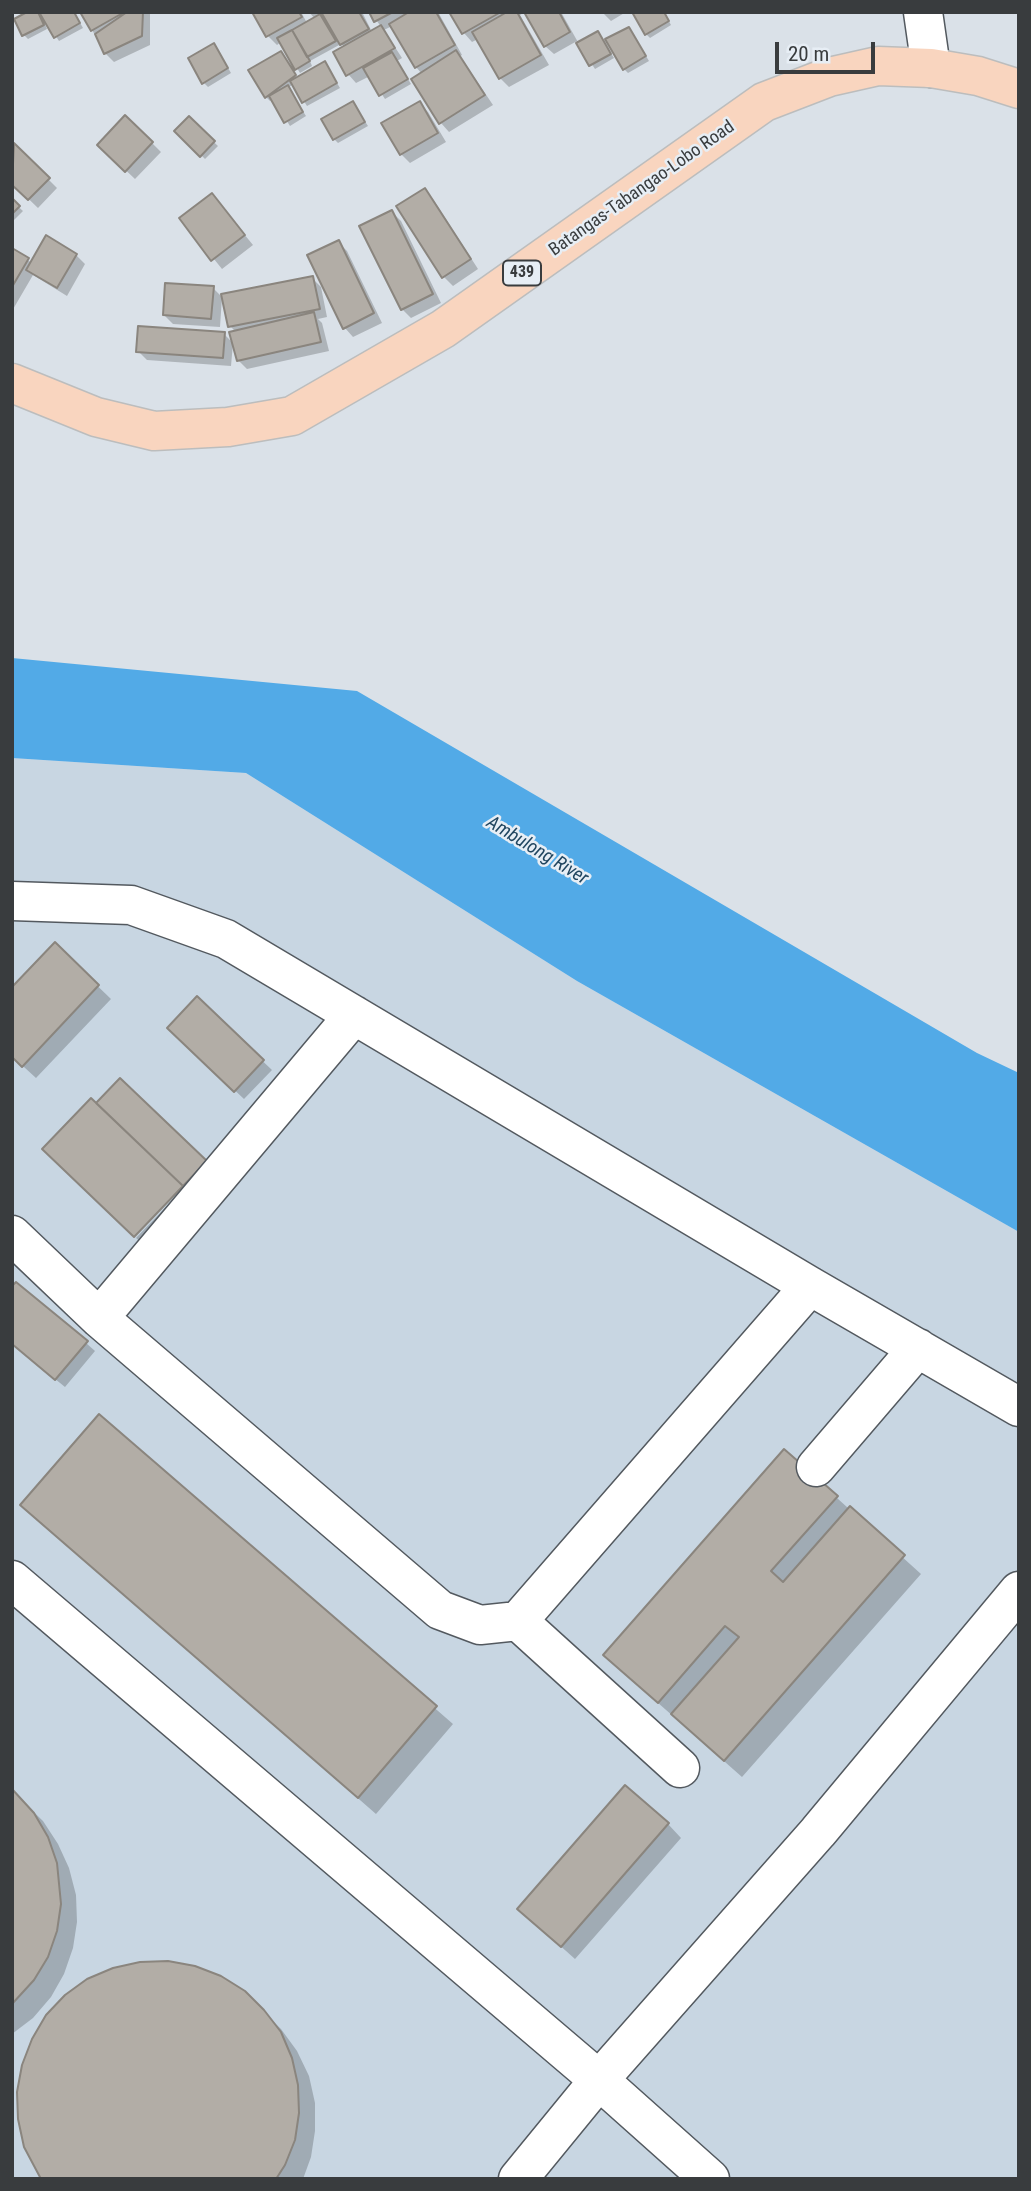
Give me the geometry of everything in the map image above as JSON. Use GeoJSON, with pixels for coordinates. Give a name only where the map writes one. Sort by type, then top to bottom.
{"type":"FeatureCollection","features":[{"type":"Feature","properties":{"kind":"main road","name":"Batangas-Tabangao-Lobo Road"},"geometry":{"type":"LineString","coordinates":[[12,383],[96,417],[154,430],[228,427],[292,416],[443,329],[764,103],[829,77],[878,66],[931,68],[978,76],[1019,89]]}},
{"type":"Feature","properties":{"kind":"street"},"geometry":{"type":"LineString","coordinates":[[923,12],[931,68]]}},
{"type":"Feature","properties":{"kind":"street"},"geometry":{"type":"LineString","coordinates":[[12,901],[131,905],[226,939],[1019,1407]]}},
{"type":"Feature","properties":{"kind":"street"},"geometry":{"type":"LineString","coordinates":[[99,1318],[354,1015]]}},
{"type":"Feature","properties":{"kind":"street"},"geometry":{"type":"LineString","coordinates":[[12,1235],[99,1318],[440,1610],[480,1625],[518,1621],[810,1286]]}},
{"type":"Feature","properties":{"kind":"street"},"geometry":{"type":"LineString","coordinates":[[816,1467],[918,1348]]}},
{"type":"Feature","properties":{"kind":"street"},"geometry":{"type":"LineString","coordinates":[[12,1580],[600,2080],[710,2179]]}},
{"type":"Feature","properties":{"kind":"street"},"geometry":{"type":"LineString","coordinates":[[518,2179],[600,2080],[818,1832],[1019,1591]]}},
{"type":"Feature","properties":{"kind":"street"},"geometry":{"type":"LineString","coordinates":[[518,1621],[680,1768]]}},
{"type":"Feature","properties":{"kind":"shaded area"},"geometry":{"type":"Polygon","coordinates":[[[12,758],[246,773],[577,981],[1019,1232],[1019,2179],[12,2179],[12,758]]]}},
{"type":"Feature","properties":{"kind":"water","name":"Ambulong River"},"geometry":{"type":"Polygon","coordinates":[[[12,658],[357,691],[977,1053],[1019,1073],[1019,1232],[577,981],[246,773],[12,758],[12,658]]]}},
{"type":"Feature","properties":{"kind":"building"},"geometry":{"type":"Polygon","coordinates":[[[27,12],[38,12],[44,25],[22,36],[14,19],[27,12]]]}},
{"type":"Feature","properties":{"kind":"building"},"geometry":{"type":"Polygon","coordinates":[[[39,12],[74,12],[80,23],[54,38],[39,12]]]}},
{"type":"Feature","properties":{"kind":"building"},"geometry":{"type":"Polygon","coordinates":[[[80,12],[120,12],[121,14],[91,31],[80,12]]]}},
{"type":"Feature","properties":{"kind":"building"},"geometry":{"type":"Polygon","coordinates":[[[127,12],[143,12],[142,36],[104,54],[95,34],[127,12]]]}},
{"type":"Feature","properties":{"kind":"building"},"geometry":{"type":"Polygon","coordinates":[[[252,12],[299,12],[302,17],[266,37],[252,12]]]}},
{"type":"Feature","properties":{"kind":"building"},"geometry":{"type":"Polygon","coordinates":[[[321,12],[359,12],[369,29],[340,45],[321,12]]]}},
{"type":"Feature","properties":{"kind":"building"},"geometry":{"type":"Polygon","coordinates":[[[369,12],[393,12],[374,22],[369,12]]]}},
{"type":"Feature","properties":{"kind":"building"},"geometry":{"type":"Polygon","coordinates":[[[409,12],[436,12],[455,45],[415,68],[389,24],[409,12]]]}},
{"type":"Feature","properties":{"kind":"building"},"geometry":{"type":"Polygon","coordinates":[[[449,12],[501,12],[462,34],[449,12]]]}},
{"type":"Feature","properties":{"kind":"building"},"geometry":{"type":"Polygon","coordinates":[[[507,12],[517,12],[541,55],[499,79],[472,32],[507,12]]]}},
{"type":"Feature","properties":{"kind":"building"},"geometry":{"type":"Polygon","coordinates":[[[524,12],[559,12],[570,32],[544,47],[524,12]]]}},
{"type":"Feature","properties":{"kind":"building"},"geometry":{"type":"Polygon","coordinates":[[[632,12],[664,12],[669,21],[645,35],[632,12]]]}},
{"type":"Feature","properties":{"kind":"building"},"geometry":{"type":"Polygon","coordinates":[[[320,14],[336,41],[307,57],[292,30],[320,14]]]}},
{"type":"Feature","properties":{"kind":"building"},"geometry":{"type":"Polygon","coordinates":[[[381,25],[395,48],[346,76],[333,52],[381,25]]]}},
{"type":"Feature","properties":{"kind":"building"},"geometry":{"type":"Polygon","coordinates":[[[629,27],[646,56],[623,70],[605,39],[629,27]]]}},
{"type":"Feature","properties":{"kind":"building"},"geometry":{"type":"Polygon","coordinates":[[[292,30],[310,61],[295,70],[277,38],[292,30]]]}},
{"type":"Feature","properties":{"kind":"building"},"geometry":{"type":"Polygon","coordinates":[[[598,31],[611,54],[589,66],[576,43],[598,31]]]}},
{"type":"Feature","properties":{"kind":"building"},"geometry":{"type":"Polygon","coordinates":[[[214,43],[228,68],[202,84],[188,58],[214,43]]]}},
{"type":"Feature","properties":{"kind":"building"},"geometry":{"type":"Polygon","coordinates":[[[456,50],[485,95],[439,124],[411,79],[456,50]]]}},
{"type":"Feature","properties":{"kind":"building"},"geometry":{"type":"Polygon","coordinates":[[[281,51],[296,75],[265,98],[248,70],[281,51]]]}},
{"type":"Feature","properties":{"kind":"building"},"geometry":{"type":"Polygon","coordinates":[[[392,52],[408,79],[379,96],[363,68],[392,52]]]}},
{"type":"Feature","properties":{"kind":"building"},"geometry":{"type":"Polygon","coordinates":[[[325,61],[337,83],[302,103],[290,81],[325,61]]]}},
{"type":"Feature","properties":{"kind":"building"},"geometry":{"type":"Polygon","coordinates":[[[288,85],[303,112],[284,123],[269,96],[288,85]]]}},
{"type":"Feature","properties":{"kind":"building"},"geometry":{"type":"Polygon","coordinates":[[[353,101],[365,122],[333,140],[321,119],[353,101]]]}},
{"type":"Feature","properties":{"kind":"building"},"geometry":{"type":"Polygon","coordinates":[[[420,101],[438,133],[400,155],[381,123],[420,101]]]}},
{"type":"Feature","properties":{"kind":"building"},"geometry":{"type":"Polygon","coordinates":[[[125,115],[153,142],[125,172],[97,145],[125,115]]]}},
{"type":"Feature","properties":{"kind":"building"},"geometry":{"type":"Polygon","coordinates":[[[189,116],[215,141],[200,157],[174,131],[189,116]]]}},
{"type":"Feature","properties":{"kind":"building"},"geometry":{"type":"Polygon","coordinates":[[[14,143],[50,178],[28,200],[12,185],[14,143]]]}},
{"type":"Feature","properties":{"kind":"building"},"geometry":{"type":"Polygon","coordinates":[[[425,188],[471,259],[442,278],[396,206],[425,188]]]}},
{"type":"Feature","properties":{"kind":"building"},"geometry":{"type":"Polygon","coordinates":[[[212,193],[245,235],[211,261],[179,218],[212,193]]]}},
{"type":"Feature","properties":{"kind":"building"},"geometry":{"type":"Polygon","coordinates":[[[12,198],[20,206],[12,214],[12,198]]]}},
{"type":"Feature","properties":{"kind":"building"},"geometry":{"type":"Polygon","coordinates":[[[392,210],[433,294],[401,310],[359,226],[392,210]]]}},
{"type":"Feature","properties":{"kind":"building"},"geometry":{"type":"Polygon","coordinates":[[[46,235],[77,254],[57,288],[26,270],[46,235]]]}},
{"type":"Feature","properties":{"kind":"building"},"geometry":{"type":"Polygon","coordinates":[[[339,240],[374,313],[343,329],[307,255],[339,240]]]}},
{"type":"Feature","properties":{"kind":"building"},"geometry":{"type":"Polygon","coordinates":[[[12,248],[29,258],[12,287],[12,248]]]}},
{"type":"Feature","properties":{"kind":"building"},"geometry":{"type":"Polygon","coordinates":[[[313,276],[320,309],[228,327],[221,294],[313,276]]]}},
{"type":"Feature","properties":{"kind":"building"},"geometry":{"type":"Polygon","coordinates":[[[165,283],[214,286],[211,319],[163,315],[165,283]]]}},
{"type":"Feature","properties":{"kind":"building"},"geometry":{"type":"Polygon","coordinates":[[[314,312],[321,342],[237,361],[229,332],[314,312]]]}},
{"type":"Feature","properties":{"kind":"building"},"geometry":{"type":"Polygon","coordinates":[[[138,326],[225,332],[223,358],[136,352],[138,326]]]}},
{"type":"Feature","properties":{"kind":"building"},"geometry":{"type":"Polygon","coordinates":[[[55,942],[99,985],[22,1067],[12,1057],[12,987],[55,942]]]}},
{"type":"Feature","properties":{"kind":"building"},"geometry":{"type":"Polygon","coordinates":[[[197,996],[264,1060],[234,1092],[167,1028],[197,996]]]}},
{"type":"Feature","properties":{"kind":"building"},"geometry":{"type":"Polygon","coordinates":[[[120,1078],[207,1161],[183,1186],[96,1103],[120,1078]]]}},
{"type":"Feature","properties":{"kind":"building"},"geometry":{"type":"Polygon","coordinates":[[[91,1098],[183,1186],[134,1237],[42,1149],[91,1098]]]}},
{"type":"Feature","properties":{"kind":"building"},"geometry":{"type":"Polygon","coordinates":[[[16,1282],[88,1341],[55,1380],[12,1344],[12,1286],[16,1282]]]}},
{"type":"Feature","properties":{"kind":"building"},"geometry":{"type":"Polygon","coordinates":[[[99,1414],[437,1706],[358,1798],[20,1505],[99,1414]]]}},
{"type":"Feature","properties":{"kind":"building"},"geometry":{"type":"Polygon","coordinates":[[[784,1449],[838,1496],[771,1571],[783,1582],[850,1506],[905,1555],[724,1761],[671,1714],[739,1637],[725,1626],[658,1703],[603,1655],[784,1449]]]}},
{"type":"Feature","properties":{"kind":"building"},"geometry":{"type":"Polygon","coordinates":[[[625,1785],[669,1823],[561,1947],[517,1909],[625,1785]]]}},
{"type":"Feature","properties":{"kind":"building"},"geometry":{"type":"Polygon","coordinates":[[[12,1789],[34,1813],[48,1837],[57,1863],[61,1904],[57,1931],[48,1957],[34,1980],[12,2004],[12,1789]]]}},
{"type":"Feature","properties":{"kind":"building"},"geometry":{"type":"Polygon","coordinates":[[[168,1961],[195,1966],[221,1976],[245,1991],[281,2032],[292,2058],[298,2085],[299,2113],[295,2140],[285,2165],[276,2179],[41,2179],[24,2147],[18,2119],[17,2092],[22,2065],[32,2039],[46,2015],[65,1995],[87,1979],[113,1968],[140,1962],[168,1961]]]}}]}
